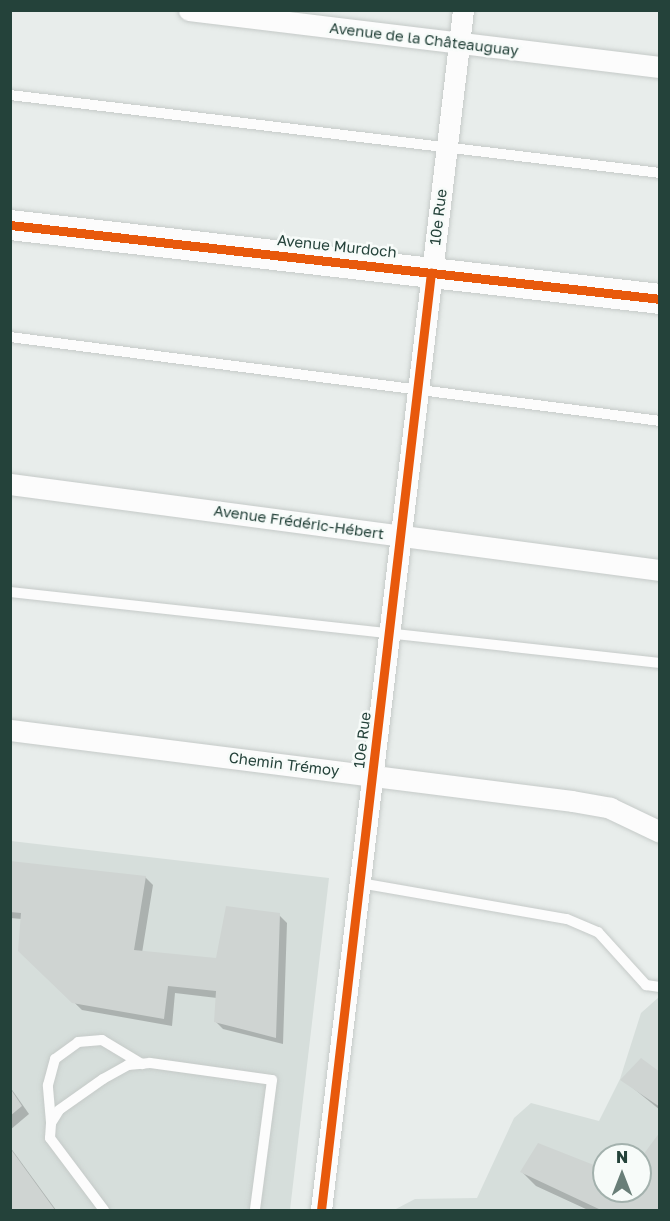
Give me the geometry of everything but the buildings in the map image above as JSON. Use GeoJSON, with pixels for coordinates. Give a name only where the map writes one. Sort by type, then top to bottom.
{"type":"FeatureCollection","features":[{"type":"Feature","properties":{"kind":"street","name":"Avenue de la Châteauguay"},"geometry":{"type":"LineString","coordinates":[[189,10],[660,67]]}},
{"type":"Feature","properties":{"kind":"street","name":"10e Rue"},"geometry":{"type":"LineString","coordinates":[[321,1210],[463,10]]}},
{"type":"Feature","properties":{"kind":"street","name":"Avenue Murdoch"},"geometry":{"type":"LineString","coordinates":[[10,225],[660,299]]}},
{"type":"Feature","properties":{"kind":"street","name":"Avenue Frédéric-Hébert"},"geometry":{"type":"LineString","coordinates":[[10,484],[660,570]]}},
{"type":"Feature","properties":{"kind":"street","name":"Chemin Trémoy"},"geometry":{"type":"LineString","coordinates":[[10,730],[610,808],[660,832]]}},
{"type":"Feature","properties":{"kind":"lane"},"geometry":{"type":"LineString","coordinates":[[10,95],[660,173]]}},
{"type":"Feature","properties":{"kind":"lane"},"geometry":{"type":"LineString","coordinates":[[10,337],[660,421]]}},
{"type":"Feature","properties":{"kind":"lane"},"geometry":{"type":"LineString","coordinates":[[10,592],[660,663]]}},
{"type":"Feature","properties":{"kind":"lane"},"geometry":{"type":"LineString","coordinates":[[360,883],[567,919],[598,932],[646,986],[660,987]]}},
{"type":"Feature","properties":{"kind":"lane"},"geometry":{"type":"LineString","coordinates":[[104,1210],[50,1138],[48,1085],[55,1059],[78,1042],[102,1040],[142,1064]]}},
{"type":"Feature","properties":{"kind":"lane"},"geometry":{"type":"LineString","coordinates":[[51,1123],[59,1110],[128,1065],[142,1064],[272,1080],[255,1210]]}},
{"type":"Feature","properties":{"kind":"shaded area"},"geometry":{"type":"Polygon","coordinates":[[[11,841],[329,878],[290,1210],[11,1210],[11,841]]]}},
{"type":"Feature","properties":{"kind":"shaded area"},"geometry":{"type":"Polygon","coordinates":[[[659,997],[659,1210],[394,1210],[415,1199],[477,1198],[514,1118],[531,1103],[599,1121],[620,1079],[641,1013],[659,997]]]}},
{"type":"Feature","properties":{"kind":"cycle path"},"geometry":{"type":"LineString","coordinates":[[10,225],[660,299]]}},
{"type":"Feature","properties":{"kind":"cycle path"},"geometry":{"type":"LineString","coordinates":[[321,1210],[431,272]]}}]}
